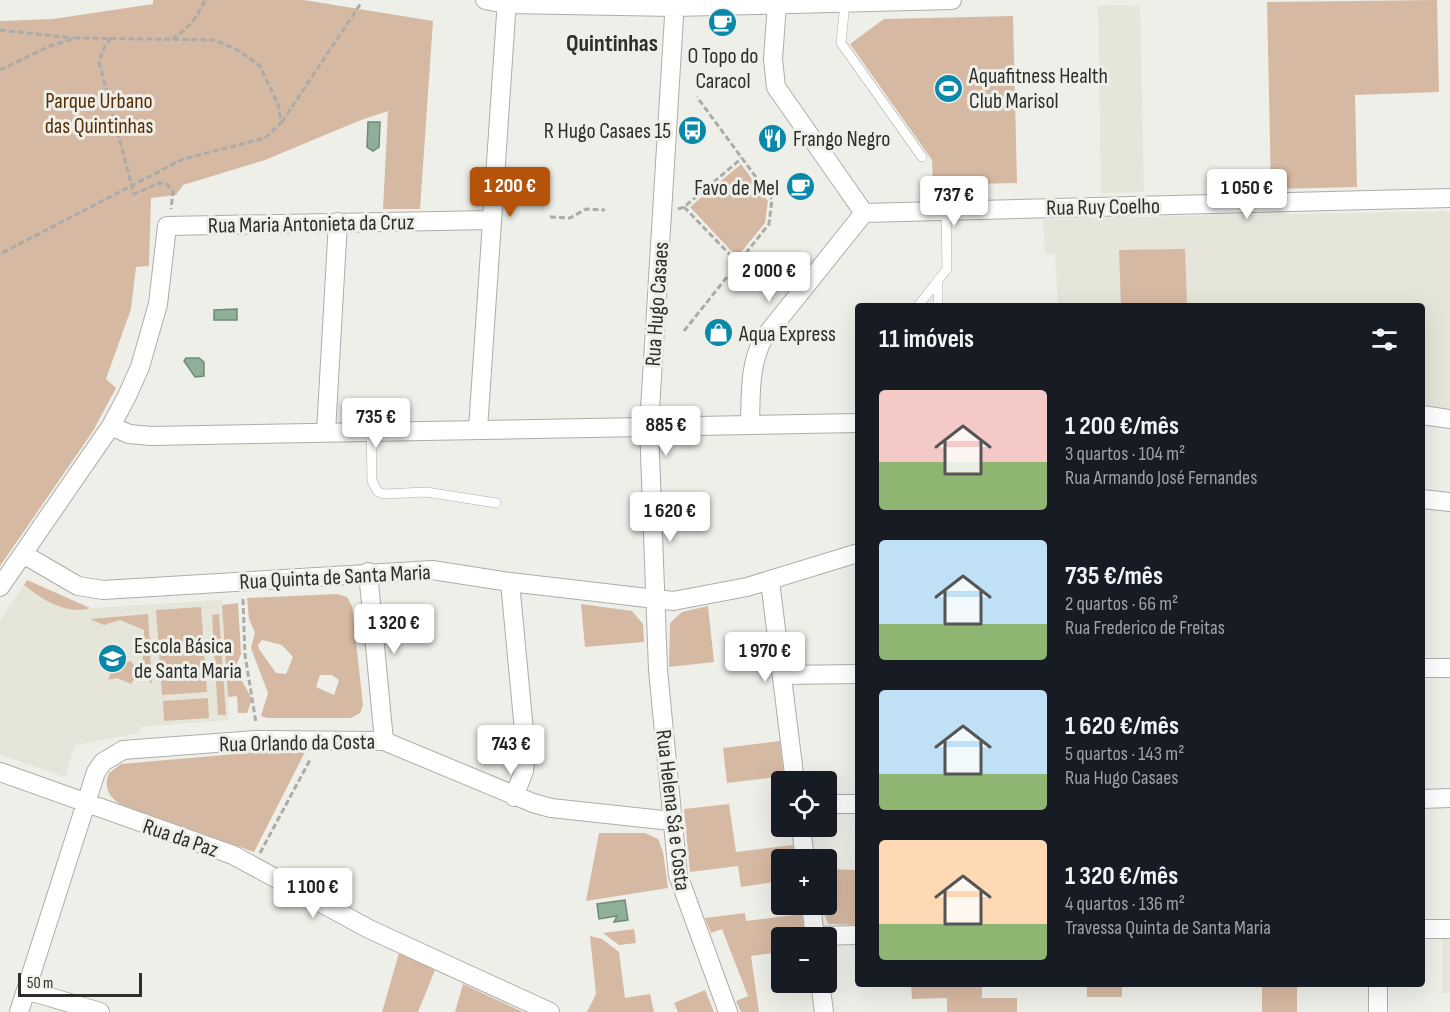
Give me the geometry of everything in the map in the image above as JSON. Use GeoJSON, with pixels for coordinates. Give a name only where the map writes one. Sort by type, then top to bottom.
{"type":"FeatureCollection","features":[{"type":"Feature","properties":{"kind":"street"},"geometry":{"type":"LineString","coordinates":[[485,0],[675,4],[952,0]]}},
{"type":"Feature","properties":{"kind":"street"},"geometry":{"type":"LineString","coordinates":[[478,429],[506,2]]}},
{"type":"Feature","properties":{"kind":"street","name":"Rua Hugo Casaes"},"geometry":{"type":"LineString","coordinates":[[655,600],[649,426],[675,4]]}},
{"type":"Feature","properties":{"kind":"street"},"geometry":{"type":"LineString","coordinates":[[750,424],[752,369],[754,357],[763,339],[864,213],[776,87],[773,59],[777,4]]}},
{"type":"Feature","properties":{"kind":"street","name":"Rua Ruy Coelho"},"geometry":{"type":"LineString","coordinates":[[864,213],[946,209],[1450,198]]}},
{"type":"Feature","properties":{"kind":"street","name":"Rua Maria Antonieta da Cruz"},"geometry":{"type":"LineString","coordinates":[[167,226],[492,220]]}},
{"type":"Feature","properties":{"kind":"street"},"geometry":{"type":"LineString","coordinates":[[326,432],[338,222]]}},
{"type":"Feature","properties":{"kind":"street"},"geometry":{"type":"LineString","coordinates":[[0,587],[111,426],[136,376],[158,304],[167,226]]}},
{"type":"Feature","properties":{"kind":"street"},"geometry":{"type":"LineString","coordinates":[[1425,415],[1450,419]]}},
{"type":"Feature","properties":{"kind":"street"},"geometry":{"type":"LineString","coordinates":[[111,426],[129,434],[151,436],[855,423]]}},
{"type":"Feature","properties":{"kind":"street"},"geometry":{"type":"LineString","coordinates":[[1425,499],[1450,502]]}},
{"type":"Feature","properties":{"kind":"street","name":"Rua Quinta de Santa Maria"},"geometry":{"type":"LineString","coordinates":[[23,554],[78,586],[103,590],[368,572],[432,570],[655,600],[690,599],[770,581],[855,555]]}},
{"type":"Feature","properties":{"kind":"street"},"geometry":{"type":"LineString","coordinates":[[368,572],[384,741]]}},
{"type":"Feature","properties":{"kind":"street"},"geometry":{"type":"LineString","coordinates":[[770,581],[794,771]]}},
{"type":"Feature","properties":{"kind":"street"},"geometry":{"type":"LineString","coordinates":[[510,582],[526,752],[524,771],[514,797]]}},
{"type":"Feature","properties":{"kind":"street","name":"Rua Helena Sá e Costa"},"geometry":{"type":"LineString","coordinates":[[655,600],[658,670],[678,875],[684,897],[728,1012]]}},
{"type":"Feature","properties":{"kind":"street"},"geometry":{"type":"LineString","coordinates":[[1425,668],[1450,668]]}},
{"type":"Feature","properties":{"kind":"street"},"geometry":{"type":"LineString","coordinates":[[782,675],[855,674]]}},
{"type":"Feature","properties":{"kind":"street","name":"Rua Orlando da Costa"},"geometry":{"type":"LineString","coordinates":[[19,1012],[96,772],[103,762],[123,750],[256,740],[384,741],[514,797],[551,808],[672,821]]}},
{"type":"Feature","properties":{"kind":"street","name":"Rua da Paz"},"geometry":{"type":"LineString","coordinates":[[0,772],[256,866],[369,929],[550,1012]]}},
{"type":"Feature","properties":{"kind":"street"},"geometry":{"type":"LineString","coordinates":[[1425,799],[1450,798]]}},
{"type":"Feature","properties":{"kind":"street"},"geometry":{"type":"LineString","coordinates":[[837,804],[855,804]]}},
{"type":"Feature","properties":{"kind":"street"},"geometry":{"type":"LineString","coordinates":[[1425,929],[1450,929]]}},
{"type":"Feature","properties":{"kind":"street"},"geometry":{"type":"LineString","coordinates":[[837,936],[855,935]]}},
{"type":"Feature","properties":{"kind":"street"},"geometry":{"type":"LineString","coordinates":[[1378,987],[1378,1012]]}},
{"type":"Feature","properties":{"kind":"street"},"geometry":{"type":"LineString","coordinates":[[26,990],[100,1012]]}},
{"type":"Feature","properties":{"kind":"street"},"geometry":{"type":"LineString","coordinates":[[821,993],[824,1012]]}},
{"type":"Feature","properties":{"kind":"lane"},"geometry":{"type":"LineString","coordinates":[[845,3],[841,43],[922,157]]}},
{"type":"Feature","properties":{"kind":"lane"},"geometry":{"type":"LineString","coordinates":[[920,303],[947,269],[946,209]]}},
{"type":"Feature","properties":{"kind":"lane"},"geometry":{"type":"LineString","coordinates":[[938,281],[938,303]]}},
{"type":"Feature","properties":{"kind":"lane"},"geometry":{"type":"LineString","coordinates":[[371,431],[372,481],[378,492],[384,494],[426,492],[496,503]]}},
{"type":"Feature","properties":{"kind":"path"},"geometry":{"type":"LineString","coordinates":[[171,39],[183,31],[200,13],[205,0]]}},
{"type":"Feature","properties":{"kind":"path"},"geometry":{"type":"LineString","coordinates":[[0,254],[183,159],[265,138],[280,123],[360,3]]}},
{"type":"Feature","properties":{"kind":"path"},"geometry":{"type":"LineString","coordinates":[[0,30],[76,38],[215,40],[246,56],[259,66],[278,104],[280,123]]}},
{"type":"Feature","properties":{"kind":"path"},"geometry":{"type":"LineString","coordinates":[[0,70],[50,46],[76,38]]}},
{"type":"Feature","properties":{"kind":"path"},"geometry":{"type":"LineString","coordinates":[[111,38],[99,62],[131,185],[134,194],[159,183],[167,184],[173,192],[174,199],[167,226]]}},
{"type":"Feature","properties":{"kind":"path"},"geometry":{"type":"LineString","coordinates":[[684,331],[769,224],[772,199],[697,97]]}},
{"type":"Feature","properties":{"kind":"path"},"geometry":{"type":"LineString","coordinates":[[714,182],[742,158]]}},
{"type":"Feature","properties":{"kind":"path"},"geometry":{"type":"LineString","coordinates":[[684,207],[738,263]]}},
{"type":"Feature","properties":{"kind":"path"},"geometry":{"type":"LineString","coordinates":[[550,217],[570,218],[586,209],[605,210]]}},
{"type":"Feature","properties":{"kind":"path"},"geometry":{"type":"LineString","coordinates":[[243,602],[245,655],[256,710],[256,740]]}},
{"type":"Feature","properties":{"kind":"path"},"geometry":{"type":"LineString","coordinates":[[256,866],[259,854],[314,752],[314,739]]}},
{"type":"Feature","properties":{"kind":"shaded area"},"geometry":{"type":"Polygon","coordinates":[[[1140,5],[1144,192],[1101,193],[1098,6],[1140,5]]]}},
{"type":"Feature","properties":{"kind":"shaded area"},"geometry":{"type":"Polygon","coordinates":[[[368,122],[380,122],[379,147],[373,151],[367,147],[368,122]]]}},
{"type":"Feature","properties":{"kind":"shaded area"},"geometry":{"type":"Polygon","coordinates":[[[1450,211],[1450,411],[1425,407],[1425,303],[1058,303],[1055,254],[1045,254],[1043,219],[1450,211]]]}},
{"type":"Feature","properties":{"kind":"shaded area"},"geometry":{"type":"Polygon","coordinates":[[[237,309],[237,320],[214,320],[214,310],[237,309]]]}},
{"type":"Feature","properties":{"kind":"shaded area"},"geometry":{"type":"Polygon","coordinates":[[[186,358],[199,358],[204,362],[204,376],[195,377],[184,361],[186,358]]]}},
{"type":"Feature","properties":{"kind":"shaded area","name":"Escola Básica de Santa Maria"},"geometry":{"type":"Polygon","coordinates":[[[27,580],[90,608],[222,600],[229,720],[140,727],[140,733],[75,745],[65,777],[0,755],[0,620],[27,580]]]}},
{"type":"Feature","properties":{"kind":"shaded area"},"geometry":{"type":"Polygon","coordinates":[[[625,900],[628,920],[614,922],[617,916],[599,919],[597,904],[625,900]]]}},
{"type":"Feature","properties":{"kind":"shaded area"},"geometry":{"type":"Polygon","coordinates":[[[1442,939],[1450,939],[1450,993],[1442,993],[1442,939]]]}},
{"type":"Feature","properties":{"kind":"green space","name":"Parque Urbano das Quintinhas"},"geometry":{"type":"Polygon","coordinates":[[[153,0],[304,0],[433,21],[420,209],[383,209],[388,111],[265,160],[183,185],[176,195],[151,198],[149,266],[136,267],[131,309],[106,379],[116,388],[93,431],[0,566],[0,21],[53,19],[153,4],[153,0]]]}},
{"type":"Feature","properties":{"kind":"green space"},"geometry":{"type":"Polygon","coordinates":[[[1437,0],[1439,92],[1355,95],[1357,187],[1271,189],[1267,2],[1437,0]]]}},
{"type":"Feature","properties":{"kind":"green space","name":"Aquafitness Health Club Marisol"},"geometry":{"type":"Polygon","coordinates":[[[1013,16],[1017,183],[933,185],[932,160],[850,44],[884,19],[1013,16]]]}},
{"type":"Feature","properties":{"kind":"green space"},"geometry":{"type":"Polygon","coordinates":[[[741,164],[768,201],[765,223],[737,257],[690,207],[741,164]]]}},
{"type":"Feature","properties":{"kind":"green space"},"geometry":{"type":"Polygon","coordinates":[[[1185,249],[1187,303],[1121,303],[1119,250],[1185,249]]]}},
{"type":"Feature","properties":{"kind":"green space"},"geometry":{"type":"Polygon","coordinates":[[[27,580],[90,608],[72,610],[54,604],[24,585],[27,580]]]}},
{"type":"Feature","properties":{"kind":"green space"},"geometry":{"type":"Polygon","coordinates":[[[337,594],[347,597],[352,606],[363,705],[360,713],[351,718],[268,718],[261,716],[268,693],[251,648],[255,633],[249,619],[247,598],[337,594]],[[262,640],[258,645],[259,649],[276,673],[286,674],[293,657],[282,645],[262,640]],[[320,675],[316,687],[334,695],[339,680],[332,675],[320,675]]]}},
{"type":"Feature","properties":{"kind":"green space"},"geometry":{"type":"Polygon","coordinates":[[[238,603],[241,654],[235,668],[252,699],[247,713],[238,713],[237,696],[228,697],[222,605],[238,603]]]}},
{"type":"Feature","properties":{"kind":"green space"},"geometry":{"type":"Polygon","coordinates":[[[581,604],[632,611],[643,624],[644,642],[585,647],[581,604]]]}},
{"type":"Feature","properties":{"kind":"green space"},"geometry":{"type":"Polygon","coordinates":[[[708,606],[714,662],[669,667],[670,623],[682,612],[708,606]]]}},
{"type":"Feature","properties":{"kind":"green space"},"geometry":{"type":"Polygon","coordinates":[[[201,607],[207,692],[162,695],[156,610],[201,607]]]}},
{"type":"Feature","properties":{"kind":"green space"},"geometry":{"type":"Polygon","coordinates":[[[148,614],[152,684],[142,673],[144,630],[120,620],[104,625],[90,619],[148,614]]]}},
{"type":"Feature","properties":{"kind":"green space"},"geometry":{"type":"Polygon","coordinates":[[[219,614],[226,715],[218,715],[212,615],[219,614]]]}},
{"type":"Feature","properties":{"kind":"green space"},"geometry":{"type":"Polygon","coordinates":[[[131,661],[135,667],[132,671],[136,677],[131,684],[117,678],[108,680],[113,666],[131,661]]]}},
{"type":"Feature","properties":{"kind":"green space"},"geometry":{"type":"Polygon","coordinates":[[[208,698],[209,718],[164,721],[163,701],[208,698]]]}},
{"type":"Feature","properties":{"kind":"green space"},"geometry":{"type":"Polygon","coordinates":[[[780,741],[783,771],[771,771],[771,778],[727,783],[723,748],[780,741]]]}},
{"type":"Feature","properties":{"kind":"green space"},"geometry":{"type":"Polygon","coordinates":[[[258,752],[305,752],[254,852],[122,805],[108,792],[109,773],[121,764],[258,752]]]}},
{"type":"Feature","properties":{"kind":"green space"},"geometry":{"type":"Polygon","coordinates":[[[729,804],[736,852],[793,845],[794,849],[771,849],[771,882],[741,887],[738,866],[690,872],[684,809],[729,804]]]}},
{"type":"Feature","properties":{"kind":"green space"},"geometry":{"type":"Polygon","coordinates":[[[599,833],[645,833],[658,839],[663,852],[668,888],[586,901],[599,833]]]}},
{"type":"Feature","properties":{"kind":"green space"},"geometry":{"type":"Polygon","coordinates":[[[837,869],[855,870],[855,925],[828,924],[825,915],[837,915],[837,869]]]}},
{"type":"Feature","properties":{"kind":"green space"},"geometry":{"type":"Polygon","coordinates":[[[745,913],[746,921],[802,915],[804,927],[771,927],[771,953],[751,956],[759,1012],[741,1012],[736,1001],[748,996],[722,929],[711,933],[705,918],[745,913]]]}},
{"type":"Feature","properties":{"kind":"green space"},"geometry":{"type":"Polygon","coordinates":[[[634,929],[636,943],[619,945],[603,933],[634,929]]]}},
{"type":"Feature","properties":{"kind":"green space"},"geometry":{"type":"Polygon","coordinates":[[[590,936],[602,939],[619,952],[625,998],[650,994],[654,1012],[587,1012],[596,994],[590,936]]]}},
{"type":"Feature","properties":{"kind":"green space"},"geometry":{"type":"Polygon","coordinates":[[[399,953],[435,970],[418,1012],[382,1012],[399,953]]]}},
{"type":"Feature","properties":{"kind":"green space"},"geometry":{"type":"Polygon","coordinates":[[[463,984],[523,1012],[455,1012],[463,984]]]}},
{"type":"Feature","properties":{"kind":"green space"},"geometry":{"type":"Polygon","coordinates":[[[911,987],[982,987],[982,998],[1017,998],[1017,1012],[947,1012],[947,998],[912,999],[911,987]]]}},
{"type":"Feature","properties":{"kind":"green space"},"geometry":{"type":"Polygon","coordinates":[[[1087,987],[1122,987],[1122,997],[1087,997],[1087,987]]]}},
{"type":"Feature","properties":{"kind":"green space"},"geometry":{"type":"Polygon","coordinates":[[[1262,987],[1297,987],[1297,1012],[1262,1012],[1262,987]]]}},
{"type":"Feature","properties":{"kind":"green space"},"geometry":{"type":"Polygon","coordinates":[[[705,990],[714,1012],[678,1012],[674,1003],[705,990]]]}},
{"type":"Feature","properties":{"kind":"place","name":"O Topo do Caracol"},"geometry":{"type":"Point","coordinates":[723,23]}},
{"type":"Feature","properties":{"kind":"place","name":"Aquafitness Health Club Marisol"},"geometry":{"type":"Point","coordinates":[948,88]}},
{"type":"Feature","properties":{"kind":"place","name":"R Hugo Casaes 15"},"geometry":{"type":"Point","coordinates":[692,130]}},
{"type":"Feature","properties":{"kind":"place","name":"Frango Negro"},"geometry":{"type":"Point","coordinates":[772,138]}},
{"type":"Feature","properties":{"kind":"place","name":"Favo de Mel"},"geometry":{"type":"Point","coordinates":[800,187]}},
{"type":"Feature","properties":{"kind":"place","name":"Aqua Express"},"geometry":{"type":"Point","coordinates":[718,333]}},
{"type":"Feature","properties":{"kind":"place","name":"Escola Básica de Santa Maria"},"geometry":{"type":"Point","coordinates":[113,658]}},
{"type":"Feature","properties":{"kind":"district","name":"Quintinhas"},"geometry":{"type":"Point","coordinates":[612,43]}}]}
